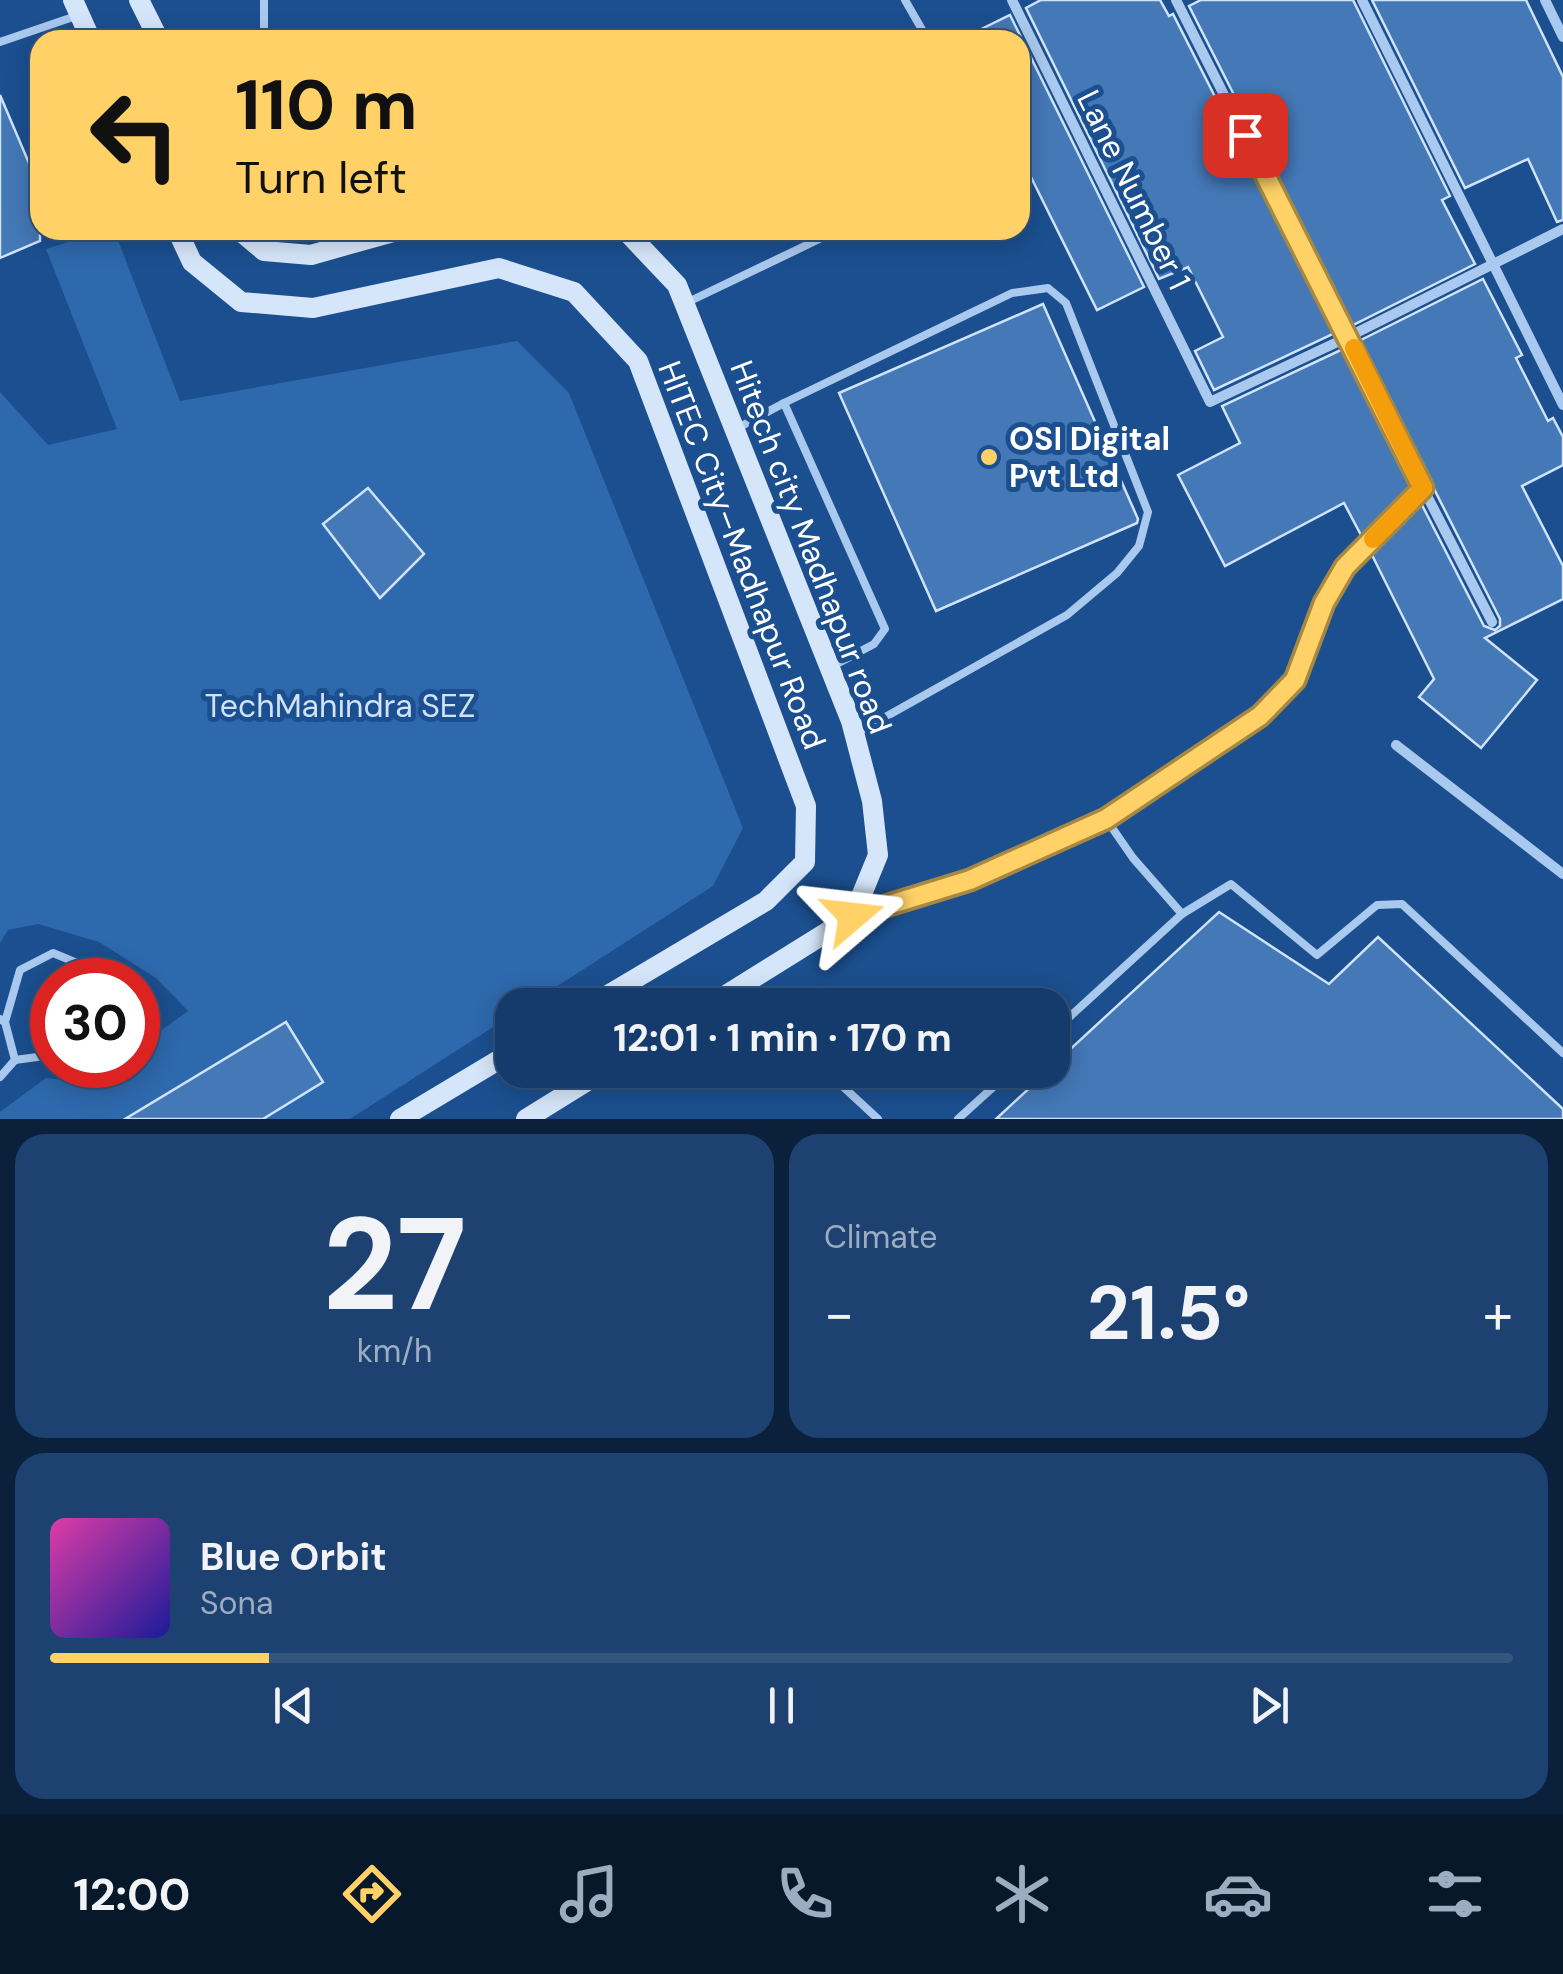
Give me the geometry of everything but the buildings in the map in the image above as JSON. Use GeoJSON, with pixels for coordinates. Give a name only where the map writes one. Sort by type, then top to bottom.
{"type":"FeatureCollection","features":[{"type":"Feature","properties":{"kind":"main road"},"geometry":{"type":"LineString","coordinates":[[139,0],[153,30]]}},
{"type":"Feature","properties":{"kind":"main road","name":"HITEC City–Madhapur Road"},"geometry":{"type":"LineString","coordinates":[[182,240],[192,262],[240,302],[312,308],[499,268],[574,292],[638,361],[806,806],[804,862],[766,901],[620,988]]}},
{"type":"Feature","properties":{"kind":"main road"},"geometry":{"type":"LineString","coordinates":[[251,240],[264,251],[311,255],[364,240]]}},
{"type":"Feature","properties":{"kind":"main road","name":"Hitech city Madhapur road"},"geometry":{"type":"LineString","coordinates":[[634,240],[677,285],[855,734],[872,801],[878,855],[853,916]]}},
{"type":"Feature","properties":{"kind":"main road"},"geometry":{"type":"LineString","coordinates":[[738,988],[853,916]]}},
{"type":"Feature","properties":{"kind":"main road"},"geometry":{"type":"LineString","coordinates":[[400,1119],[495,1062]]}},
{"type":"Feature","properties":{"kind":"main road"},"geometry":{"type":"LineString","coordinates":[[526,1119],[577,1088]]}},
{"type":"Feature","properties":{"kind":"street","name":"Lane Number 1"},"geometry":{"type":"LineString","coordinates":[[1012,0],[1027,30]]}},
{"type":"Feature","properties":{"kind":"street"},"geometry":{"type":"LineString","coordinates":[[1176,0],[1492,622]]}},
{"type":"Feature","properties":{"kind":"street"},"geometry":{"type":"LineString","coordinates":[[1362,0],[1563,404]]}},
{"type":"Feature","properties":{"kind":"street"},"geometry":{"type":"LineString","coordinates":[[1545,0],[1563,37]]}},
{"type":"Feature","properties":{"kind":"street","name":"Lane Number 1"},"geometry":{"type":"LineString","coordinates":[[1030,37],[1210,402],[1348,337]]}},
{"type":"Feature","properties":{"kind":"street"},"geometry":{"type":"LineString","coordinates":[[1348,337],[1563,229]]}},
{"type":"Feature","properties":{"kind":"street"},"geometry":{"type":"LineString","coordinates":[[853,916],[970,880],[1106,819],[1260,716],[1295,680],[1324,603],[1345,567],[1423,488]]}},
{"type":"Feature","properties":{"kind":"street"},"geometry":{"type":"LineString","coordinates":[[1396,745],[1563,874]]}},
{"type":"Feature","properties":{"kind":"lane"},"geometry":{"type":"LineString","coordinates":[[264,0],[264,30]]}},
{"type":"Feature","properties":{"kind":"lane"},"geometry":{"type":"LineString","coordinates":[[905,0],[922,30]]}},
{"type":"Feature","properties":{"kind":"lane"},"geometry":{"type":"LineString","coordinates":[[0,42],[77,8]]}},
{"type":"Feature","properties":{"kind":"lane"},"geometry":{"type":"LineString","coordinates":[[684,304],[817,240]]}},
{"type":"Feature","properties":{"kind":"lane"},"geometry":{"type":"LineString","coordinates":[[735,430],[784,402],[1012,293],[1048,288],[1066,303],[1148,512],[1139,546],[1117,573],[1066,614],[855,734]]}},
{"type":"Feature","properties":{"kind":"lane"},"geometry":{"type":"LineString","coordinates":[[784,402],[885,629],[874,644],[830,668]]}},
{"type":"Feature","properties":{"kind":"lane"},"geometry":{"type":"LineString","coordinates":[[1106,819],[1133,858],[1182,914]]}},
{"type":"Feature","properties":{"kind":"lane"},"geometry":{"type":"LineString","coordinates":[[1070,1017],[1182,914],[1231,884],[1316,956],[1377,905],[1402,904],[1563,1054]]}},
{"type":"Feature","properties":{"kind":"lane"},"geometry":{"type":"LineString","coordinates":[[14,1060],[2,1021],[20,970],[30,965]]}},
{"type":"Feature","properties":{"kind":"lane"},"geometry":{"type":"LineString","coordinates":[[0,1078],[14,1060],[30,1058]]}},
{"type":"Feature","properties":{"kind":"lane"},"geometry":{"type":"LineString","coordinates":[[844,1088],[878,1119]]}},
{"type":"Feature","properties":{"kind":"lane"},"geometry":{"type":"LineString","coordinates":[[958,1119],[992,1088]]}},
{"type":"Feature","properties":{"kind":"green space","name":"TechMahindra SEZ"},"geometry":{"type":"Polygon","coordinates":[[[74,240],[118,240],[180,401],[517,341],[569,393],[743,828],[713,886],[554,988],[495,988],[495,1026],[350,1119],[0,1119],[0,1112],[32,1088],[160,1088],[160,1031],[188,1011],[160,982],[160,958],[124,958],[99,942],[38,924],[8,930],[0,943],[0,392],[48,445],[117,429],[46,249],[74,240]]]}},
{"type":"Feature","properties":{"kind":"slow traffic"},"geometry":{"type":"LineString","coordinates":[[1354,348],[1423,488],[1373,539]]}},
{"type":"Feature","properties":{"kind":"place","name":"OSI Digital Pvt Ltd"},"geometry":{"type":"Point","coordinates":[989,457]}},
{"type":"Feature","properties":{"kind":"route"},"geometry":{"type":"LineString","coordinates":[[853,916],[970,880],[1106,819],[1260,716],[1295,680],[1324,603],[1345,567],[1423,488],[1245,135]]}}]}
